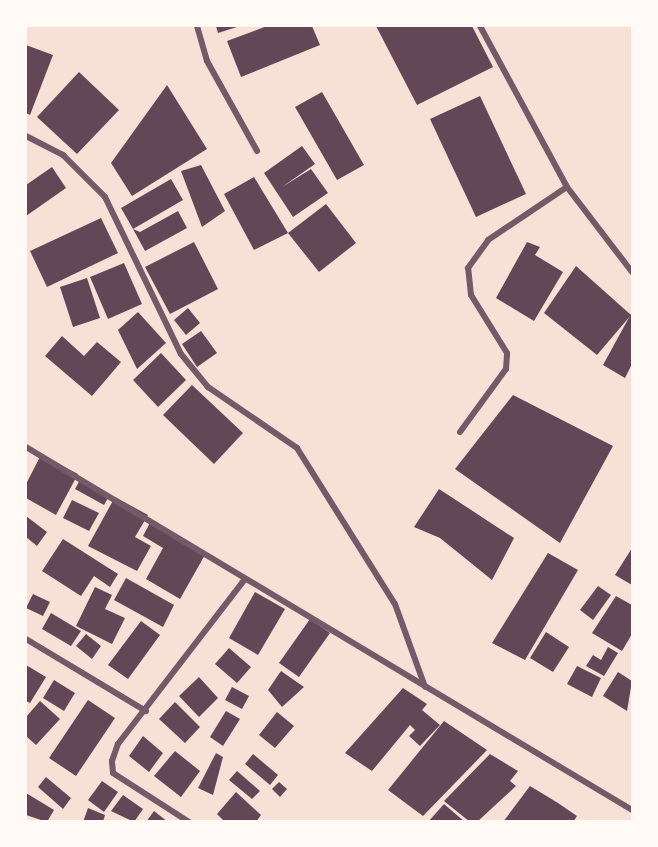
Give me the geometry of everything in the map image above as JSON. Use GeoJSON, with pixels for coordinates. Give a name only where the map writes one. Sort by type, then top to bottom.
{"type":"FeatureCollection","features":[{"type":"Feature","properties":{"kind":"street"},"geometry":{"type":"LineString","coordinates":[[197,26],[207,61],[257,151]]}},
{"type":"Feature","properties":{"kind":"street"},"geometry":{"type":"LineString","coordinates":[[480,26],[567,187],[633,272]]}},
{"type":"Feature","properties":{"kind":"street"},"geometry":{"type":"LineString","coordinates":[[26,136],[63,155],[105,197],[181,354],[208,387],[297,448],[395,604],[425,687]]}},
{"type":"Feature","properties":{"kind":"street"},"geometry":{"type":"LineString","coordinates":[[460,432],[506,369],[507,353],[471,295],[468,268],[488,240],[567,187]]}},
{"type":"Feature","properties":{"kind":"street"},"geometry":{"type":"LineString","coordinates":[[26,447],[633,810]]}},
{"type":"Feature","properties":{"kind":"street"},"geometry":{"type":"LineString","coordinates":[[189,822],[113,773],[118,744],[146,711],[245,579]]}},
{"type":"Feature","properties":{"kind":"street"},"geometry":{"type":"LineString","coordinates":[[26,639],[146,711]]}},
{"type":"Feature","properties":{"kind":"building"},"geometry":{"type":"Polygon","coordinates":[[[216,26],[240,26],[218,33],[216,26]]]}},
{"type":"Feature","properties":{"kind":"building"},"geometry":{"type":"Polygon","coordinates":[[[267,26],[312,26],[320,45],[241,77],[227,41],[267,26]]]}},
{"type":"Feature","properties":{"kind":"building"},"geometry":{"type":"Polygon","coordinates":[[[376,26],[472,26],[493,67],[417,105],[376,26]]]}},
{"type":"Feature","properties":{"kind":"building"},"geometry":{"type":"Polygon","coordinates":[[[26,45],[53,55],[30,115],[26,113],[26,45]]]}},
{"type":"Feature","properties":{"kind":"building"},"geometry":{"type":"Polygon","coordinates":[[[79,72],[119,110],[77,154],[37,117],[79,72]]]}},
{"type":"Feature","properties":{"kind":"building"},"geometry":{"type":"Polygon","coordinates":[[[167,85],[207,149],[132,196],[111,163],[167,85]]]}},
{"type":"Feature","properties":{"kind":"building"},"geometry":{"type":"Polygon","coordinates":[[[322,92],[364,165],[337,180],[295,107],[322,92]]]}},
{"type":"Feature","properties":{"kind":"building"},"geometry":{"type":"Polygon","coordinates":[[[480,96],[526,194],[476,217],[430,119],[480,96]]]}},
{"type":"Feature","properties":{"kind":"building"},"geometry":{"type":"Polygon","coordinates":[[[302,146],[315,164],[282,187],[311,169],[328,193],[293,217],[264,173],[302,146]]]}},
{"type":"Feature","properties":{"kind":"building"},"geometry":{"type":"Polygon","coordinates":[[[201,165],[225,211],[202,227],[181,171],[201,165]]]}},
{"type":"Feature","properties":{"kind":"building"},"geometry":{"type":"Polygon","coordinates":[[[52,167],[66,188],[26,216],[26,185],[52,167]]]}},
{"type":"Feature","properties":{"kind":"building"},"geometry":{"type":"Polygon","coordinates":[[[254,177],[288,233],[254,250],[224,194],[254,177]]]}},
{"type":"Feature","properties":{"kind":"building"},"geometry":{"type":"Polygon","coordinates":[[[171,179],[183,200],[133,229],[121,208],[171,179]]]}},
{"type":"Feature","properties":{"kind":"building"},"geometry":{"type":"Polygon","coordinates":[[[326,204],[356,243],[319,272],[288,233],[326,204]]]}},
{"type":"Feature","properties":{"kind":"building"},"geometry":{"type":"Polygon","coordinates":[[[178,211],[187,228],[145,251],[133,229],[140,232],[178,211]]]}},
{"type":"Feature","properties":{"kind":"building"},"geometry":{"type":"Polygon","coordinates":[[[101,218],[118,253],[47,287],[30,251],[101,218]]]}},
{"type":"Feature","properties":{"kind":"building"},"geometry":{"type":"Polygon","coordinates":[[[194,242],[218,289],[170,314],[145,267],[194,242]]]}},
{"type":"Feature","properties":{"kind":"building"},"geometry":{"type":"Polygon","coordinates":[[[527,242],[540,247],[535,255],[563,272],[534,321],[496,298],[527,242]]]}},
{"type":"Feature","properties":{"kind":"building"},"geometry":{"type":"Polygon","coordinates":[[[124,263],[142,304],[108,319],[90,277],[124,263]]]}},
{"type":"Feature","properties":{"kind":"building"},"geometry":{"type":"Polygon","coordinates":[[[576,266],[631,315],[597,355],[544,313],[576,266]]]}},
{"type":"Feature","properties":{"kind":"building"},"geometry":{"type":"Polygon","coordinates":[[[87,278],[100,318],[73,327],[60,287],[87,278]]]}},
{"type":"Feature","properties":{"kind":"building"},"geometry":{"type":"Polygon","coordinates":[[[188,308],[200,323],[186,335],[174,320],[188,308]]]}},
{"type":"Feature","properties":{"kind":"building"},"geometry":{"type":"Polygon","coordinates":[[[138,312],[166,343],[137,369],[118,330],[138,312]]]}},
{"type":"Feature","properties":{"kind":"building"},"geometry":{"type":"Polygon","coordinates":[[[632,312],[632,364],[625,378],[603,365],[632,312]]]}},
{"type":"Feature","properties":{"kind":"building"},"geometry":{"type":"Polygon","coordinates":[[[201,331],[217,353],[197,367],[182,344],[201,331]]]}},
{"type":"Feature","properties":{"kind":"building"},"geometry":{"type":"Polygon","coordinates":[[[62,336],[84,356],[97,342],[121,362],[92,396],[45,356],[62,336]]]}},
{"type":"Feature","properties":{"kind":"building"},"geometry":{"type":"Polygon","coordinates":[[[161,353],[186,380],[158,407],[133,380],[161,353]]]}},
{"type":"Feature","properties":{"kind":"building"},"geometry":{"type":"Polygon","coordinates":[[[192,385],[243,433],[214,464],[163,415],[192,385]]]}},
{"type":"Feature","properties":{"kind":"building"},"geometry":{"type":"Polygon","coordinates":[[[513,395],[613,446],[560,543],[455,469],[513,395]]]}},
{"type":"Feature","properties":{"kind":"building"},"geometry":{"type":"Polygon","coordinates":[[[41,455],[78,474],[56,515],[26,498],[26,484],[41,455]]]}},
{"type":"Feature","properties":{"kind":"building"},"geometry":{"type":"Polygon","coordinates":[[[80,480],[109,496],[104,505],[75,489],[80,480]]]}},
{"type":"Feature","properties":{"kind":"building"},"geometry":{"type":"Polygon","coordinates":[[[439,489],[514,538],[492,580],[440,538],[414,527],[439,489]]]}},
{"type":"Feature","properties":{"kind":"building"},"geometry":{"type":"Polygon","coordinates":[[[115,497],[148,515],[135,537],[151,546],[137,571],[88,546],[115,497]]]}},
{"type":"Feature","properties":{"kind":"building"},"geometry":{"type":"Polygon","coordinates":[[[72,500],[99,513],[89,531],[63,518],[72,500]]]}},
{"type":"Feature","properties":{"kind":"building"},"geometry":{"type":"Polygon","coordinates":[[[26,516],[47,532],[37,546],[26,537],[26,516]]]}},
{"type":"Feature","properties":{"kind":"building"},"geometry":{"type":"Polygon","coordinates":[[[151,521],[206,553],[180,599],[146,579],[163,548],[143,536],[151,521]]]}},
{"type":"Feature","properties":{"kind":"building"},"geometry":{"type":"Polygon","coordinates":[[[63,539],[118,574],[110,587],[94,576],[81,596],[42,571],[63,539]]]}},
{"type":"Feature","properties":{"kind":"building"},"geometry":{"type":"Polygon","coordinates":[[[632,548],[632,585],[615,575],[632,548]]]}},
{"type":"Feature","properties":{"kind":"building"},"geometry":{"type":"Polygon","coordinates":[[[548,553],[578,570],[525,660],[492,643],[548,553]]]}},
{"type":"Feature","properties":{"kind":"building"},"geometry":{"type":"Polygon","coordinates":[[[126,578],[174,605],[163,627],[114,600],[126,578]]]}},
{"type":"Feature","properties":{"kind":"building"},"geometry":{"type":"Polygon","coordinates":[[[598,586],[611,595],[593,620],[580,610],[598,586]]]}},
{"type":"Feature","properties":{"kind":"building"},"geometry":{"type":"Polygon","coordinates":[[[95,587],[112,595],[105,609],[125,618],[112,644],[76,626],[95,587]]]}},
{"type":"Feature","properties":{"kind":"building"},"geometry":{"type":"Polygon","coordinates":[[[255,592],[285,609],[258,655],[229,638],[255,592]]]}},
{"type":"Feature","properties":{"kind":"building"},"geometry":{"type":"Polygon","coordinates":[[[33,594],[50,602],[43,616],[26,608],[33,594]]]}},
{"type":"Feature","properties":{"kind":"building"},"geometry":{"type":"Polygon","coordinates":[[[616,596],[632,605],[632,634],[622,651],[592,633],[616,596]]]}},
{"type":"Feature","properties":{"kind":"building"},"geometry":{"type":"Polygon","coordinates":[[[51,613],[81,631],[71,646],[42,629],[51,613]]]}},
{"type":"Feature","properties":{"kind":"building"},"geometry":{"type":"Polygon","coordinates":[[[310,619],[330,633],[299,677],[279,663],[310,619]]]}},
{"type":"Feature","properties":{"kind":"building"},"geometry":{"type":"Polygon","coordinates":[[[141,621],[160,635],[128,679],[108,665],[141,621]]]}},
{"type":"Feature","properties":{"kind":"building"},"geometry":{"type":"Polygon","coordinates":[[[546,632],[569,647],[553,672],[530,658],[546,632]]]}},
{"type":"Feature","properties":{"kind":"building"},"geometry":{"type":"Polygon","coordinates":[[[86,634],[101,646],[92,659],[76,646],[86,634]]]}},
{"type":"Feature","properties":{"kind":"building"},"geometry":{"type":"Polygon","coordinates":[[[608,647],[618,653],[604,676],[586,666],[593,655],[601,660],[608,647]]]}},
{"type":"Feature","properties":{"kind":"building"},"geometry":{"type":"Polygon","coordinates":[[[229,648],[251,667],[237,683],[215,664],[229,648]]]}},
{"type":"Feature","properties":{"kind":"building"},"geometry":{"type":"Polygon","coordinates":[[[26,665],[46,677],[30,703],[26,701],[26,665]]]}},
{"type":"Feature","properties":{"kind":"building"},"geometry":{"type":"Polygon","coordinates":[[[577,666],[601,678],[592,697],[567,684],[577,666]]]}},
{"type":"Feature","properties":{"kind":"building"},"geometry":{"type":"Polygon","coordinates":[[[281,671],[304,687],[282,707],[268,690],[281,671]]]}},
{"type":"Feature","properties":{"kind":"building"},"geometry":{"type":"Polygon","coordinates":[[[618,672],[632,681],[627,711],[603,696],[618,672]]]}},
{"type":"Feature","properties":{"kind":"building"},"geometry":{"type":"Polygon","coordinates":[[[199,677],[218,698],[199,717],[179,696],[199,677]]]}},
{"type":"Feature","properties":{"kind":"building"},"geometry":{"type":"Polygon","coordinates":[[[54,680],[75,693],[64,711],[43,698],[54,680]]]}},
{"type":"Feature","properties":{"kind":"building"},"geometry":{"type":"Polygon","coordinates":[[[232,687],[249,696],[242,709],[225,700],[232,687]]]}},
{"type":"Feature","properties":{"kind":"building"},"geometry":{"type":"Polygon","coordinates":[[[403,688],[427,704],[422,710],[440,725],[420,746],[409,736],[415,730],[410,725],[372,771],[345,753],[403,688]]]}},
{"type":"Feature","properties":{"kind":"building"},"geometry":{"type":"Polygon","coordinates":[[[88,700],[115,718],[76,776],[49,758],[88,700]]]}},
{"type":"Feature","properties":{"kind":"building"},"geometry":{"type":"Polygon","coordinates":[[[40,701],[60,719],[36,745],[26,736],[26,717],[40,701]]]}},
{"type":"Feature","properties":{"kind":"building"},"geometry":{"type":"Polygon","coordinates":[[[175,702],[200,727],[185,743],[159,719],[175,702]]]}},
{"type":"Feature","properties":{"kind":"building"},"geometry":{"type":"Polygon","coordinates":[[[226,711],[240,719],[223,746],[210,737],[226,711]]]}},
{"type":"Feature","properties":{"kind":"building"},"geometry":{"type":"Polygon","coordinates":[[[277,712],[294,726],[275,748],[259,735],[277,712]]]}},
{"type":"Feature","properties":{"kind":"building"},"geometry":{"type":"Polygon","coordinates":[[[444,721],[487,750],[423,816],[388,790],[444,721]]]}},
{"type":"Feature","properties":{"kind":"building"},"geometry":{"type":"Polygon","coordinates":[[[143,736],[163,753],[149,772],[129,756],[143,736]]]}},
{"type":"Feature","properties":{"kind":"building"},"geometry":{"type":"Polygon","coordinates":[[[175,751],[200,771],[181,797],[154,776],[175,751]]]}},
{"type":"Feature","properties":{"kind":"building"},"geometry":{"type":"Polygon","coordinates":[[[216,753],[223,757],[213,795],[198,788],[216,753]]]}},
{"type":"Feature","properties":{"kind":"building"},"geometry":{"type":"Polygon","coordinates":[[[253,754],[278,775],[270,785],[245,764],[253,754]]]}},
{"type":"Feature","properties":{"kind":"building"},"geometry":{"type":"Polygon","coordinates":[[[490,754],[518,771],[510,781],[516,786],[477,822],[470,822],[444,801],[490,754]]]}},
{"type":"Feature","properties":{"kind":"building"},"geometry":{"type":"Polygon","coordinates":[[[237,771],[260,791],[252,799],[229,780],[237,771]]]}},
{"type":"Feature","properties":{"kind":"building"},"geometry":{"type":"Polygon","coordinates":[[[46,777],[71,798],[63,809],[38,787],[46,777]]]}},
{"type":"Feature","properties":{"kind":"building"},"geometry":{"type":"Polygon","coordinates":[[[102,781],[118,792],[104,812],[88,800],[102,781]]]}},
{"type":"Feature","properties":{"kind":"building"},"geometry":{"type":"Polygon","coordinates":[[[279,782],[287,789],[280,797],[272,789],[279,782]]]}},
{"type":"Feature","properties":{"kind":"building"},"geometry":{"type":"Polygon","coordinates":[[[530,786],[577,816],[573,822],[503,822],[530,786]]]}},
{"type":"Feature","properties":{"kind":"building"},"geometry":{"type":"Polygon","coordinates":[[[236,792],[261,815],[256,822],[225,822],[217,814],[236,792]]]}},
{"type":"Feature","properties":{"kind":"building"},"geometry":{"type":"Polygon","coordinates":[[[26,793],[54,810],[47,822],[26,815],[26,793]]]}},
{"type":"Feature","properties":{"kind":"building"},"geometry":{"type":"Polygon","coordinates":[[[123,795],[143,809],[134,822],[111,811],[123,795]]]}},
{"type":"Feature","properties":{"kind":"building"},"geometry":{"type":"Polygon","coordinates":[[[444,804],[465,822],[428,822],[444,804]]]}},
{"type":"Feature","properties":{"kind":"building"},"geometry":{"type":"Polygon","coordinates":[[[88,808],[105,815],[103,822],[83,822],[88,808]]]}},
{"type":"Feature","properties":{"kind":"building"},"geometry":{"type":"Polygon","coordinates":[[[154,811],[168,822],[146,822],[154,811]]]}}]}
